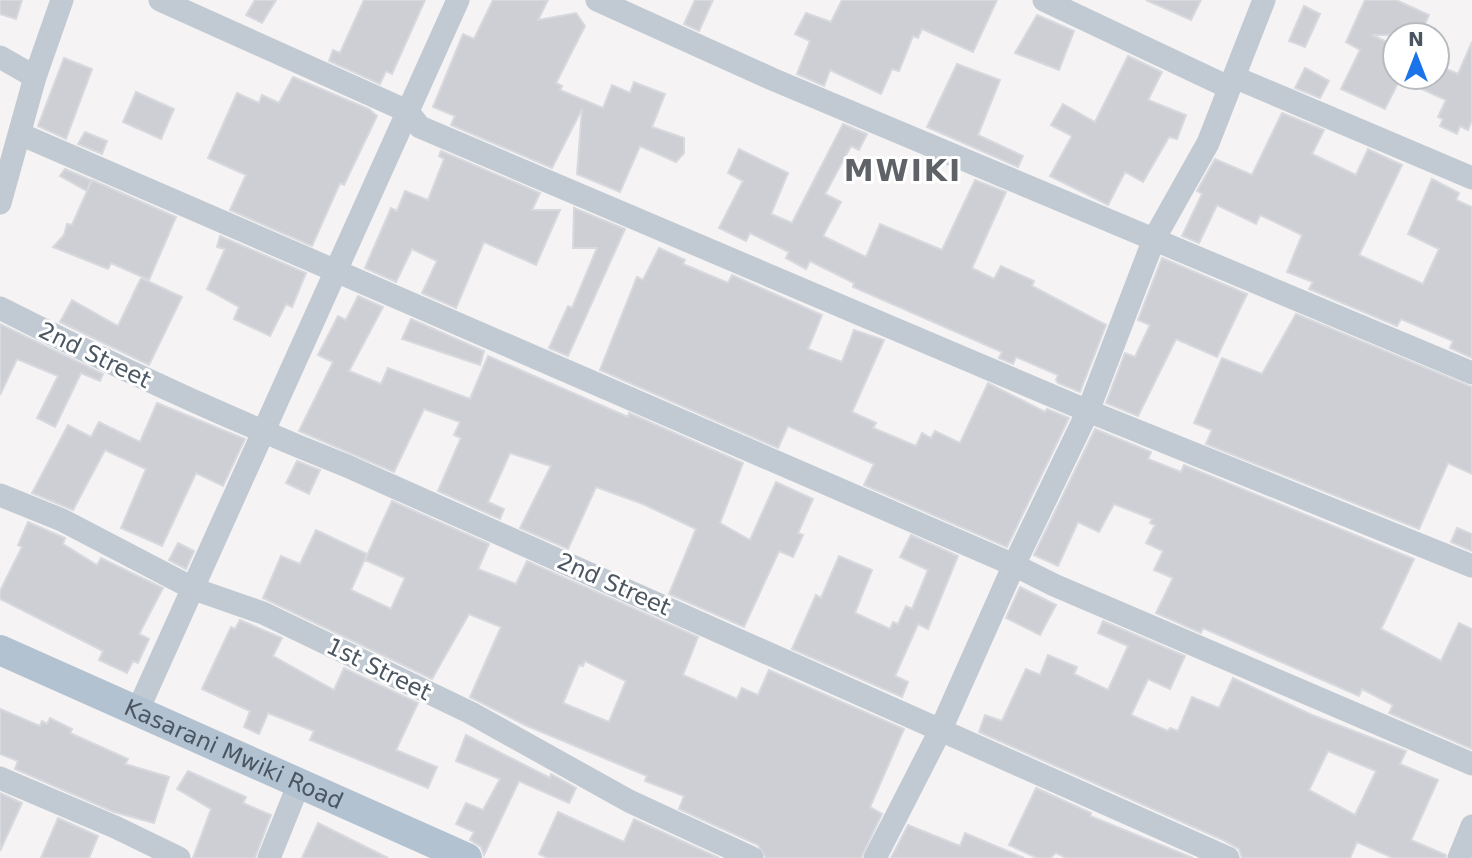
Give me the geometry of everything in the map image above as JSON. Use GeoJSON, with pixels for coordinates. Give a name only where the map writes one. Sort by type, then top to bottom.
{"type":"FeatureCollection","features":[{"type":"Feature","properties":{"kind":"main road","name":"Kasarani Mwiki Road"},"geometry":{"type":"LineString","coordinates":[[0,650],[300,781],[467,858]]}},
{"type":"Feature","properties":{"kind":"street"},"geometry":{"type":"LineString","coordinates":[[0,203],[35,77],[62,0]]}},
{"type":"Feature","properties":{"kind":"street"},"geometry":{"type":"LineString","coordinates":[[160,0],[407,111],[420,127],[1088,411],[1472,566]]}},
{"type":"Feature","properties":{"kind":"street"},"geometry":{"type":"LineString","coordinates":[[137,712],[458,0]]}},
{"type":"Feature","properties":{"kind":"street"},"geometry":{"type":"LineString","coordinates":[[597,0],[772,79],[1472,373]]}},
{"type":"Feature","properties":{"kind":"street"},"geometry":{"type":"LineString","coordinates":[[1044,0],[1231,82],[1472,178]]}},
{"type":"Feature","properties":{"kind":"street"},"geometry":{"type":"LineString","coordinates":[[875,858],[941,729],[1014,565],[1088,411],[1154,239],[1208,143],[1264,0]]}},
{"type":"Feature","properties":{"kind":"street"},"geometry":{"type":"LineString","coordinates":[[0,57],[35,77]]}},
{"type":"Feature","properties":{"kind":"street"},"geometry":{"type":"LineString","coordinates":[[20,134],[1014,565],[1054,585],[1472,764]]}},
{"type":"Feature","properties":{"kind":"street","name":"2nd Street"},"geometry":{"type":"LineString","coordinates":[[0,308],[105,361],[1228,858]]}},
{"type":"Feature","properties":{"kind":"street","name":"1st Street"},"geometry":{"type":"LineString","coordinates":[[0,495],[62,520],[194,589],[264,612],[471,713],[629,802],[752,858]]}},
{"type":"Feature","properties":{"kind":"street"},"geometry":{"type":"LineString","coordinates":[[0,778],[115,827],[179,858]]}},
{"type":"Feature","properties":{"kind":"street"},"geometry":{"type":"LineString","coordinates":[[270,858],[300,781]]}},
{"type":"Feature","properties":{"kind":"street"},"geometry":{"type":"LineString","coordinates":[[1459,858],[1472,826]]}},
{"type":"Feature","properties":{"kind":"building"},"geometry":{"type":"Polygon","coordinates":[[[0,0],[22,0],[16,19],[0,14],[0,0]]]}},
{"type":"Feature","properties":{"kind":"building"},"geometry":{"type":"Polygon","coordinates":[[[255,0],[276,0],[262,23],[246,15],[255,0]]]}},
{"type":"Feature","properties":{"kind":"building"},"geometry":{"type":"Polygon","coordinates":[[[364,0],[425,0],[392,74],[386,71],[380,84],[329,61],[333,50],[340,53],[364,0]]]}},
{"type":"Feature","properties":{"kind":"building"},"geometry":{"type":"Polygon","coordinates":[[[493,0],[548,0],[538,20],[576,13],[585,26],[556,83],[562,86],[560,90],[603,108],[612,85],[630,93],[634,82],[665,94],[652,127],[684,138],[684,153],[676,162],[640,146],[620,192],[577,174],[582,109],[552,168],[451,125],[455,116],[433,107],[463,34],[474,39],[493,0]]]}},
{"type":"Feature","properties":{"kind":"building"},"geometry":{"type":"Polygon","coordinates":[[[695,0],[713,0],[699,31],[684,24],[695,0]]]}},
{"type":"Feature","properties":{"kind":"building"},"geometry":{"type":"Polygon","coordinates":[[[842,0],[997,0],[973,52],[922,29],[918,38],[913,36],[899,71],[892,69],[881,94],[830,70],[824,86],[797,74],[810,41],[795,34],[806,13],[831,22],[842,0]]]}},
{"type":"Feature","properties":{"kind":"building"},"geometry":{"type":"Polygon","coordinates":[[[1146,0],[1201,0],[1191,20],[1146,0]]]}},
{"type":"Feature","properties":{"kind":"building"},"geometry":{"type":"Polygon","coordinates":[[[1365,0],[1396,0],[1429,15],[1426,21],[1381,21],[1381,35],[1372,35],[1381,39],[1381,91],[1394,91],[1385,109],[1341,89],[1360,50],[1346,42],[1365,0]]]}},
{"type":"Feature","properties":{"kind":"building"},"geometry":{"type":"Polygon","coordinates":[[[1304,6],[1320,14],[1305,47],[1289,41],[1304,6]]]}},
{"type":"Feature","properties":{"kind":"building"},"geometry":{"type":"Polygon","coordinates":[[[1037,15],[1074,31],[1059,70],[1015,53],[1037,15]]]}},
{"type":"Feature","properties":{"kind":"building"},"geometry":{"type":"Polygon","coordinates":[[[1472,42],[1472,120],[1468,130],[1460,126],[1457,134],[1440,126],[1443,119],[1438,117],[1446,100],[1426,91],[1451,91],[1451,71],[1458,74],[1472,42]]]}},
{"type":"Feature","properties":{"kind":"building"},"geometry":{"type":"Polygon","coordinates":[[[1128,56],[1162,72],[1148,100],[1186,115],[1177,139],[1169,137],[1143,182],[1125,172],[1108,205],[1050,176],[1072,136],[1051,125],[1063,104],[1095,122],[1128,56]]]}},
{"type":"Feature","properties":{"kind":"building"},"geometry":{"type":"Polygon","coordinates":[[[64,58],[92,69],[66,139],[38,126],[64,58]]]}},
{"type":"Feature","properties":{"kind":"building"},"geometry":{"type":"Polygon","coordinates":[[[957,64],[1000,80],[978,135],[1023,156],[1018,167],[927,127],[957,64]]]}},
{"type":"Feature","properties":{"kind":"building"},"geometry":{"type":"Polygon","coordinates":[[[1305,68],[1329,81],[1320,98],[1295,88],[1305,68]]]}},
{"type":"Feature","properties":{"kind":"building"},"geometry":{"type":"Polygon","coordinates":[[[293,77],[369,109],[377,116],[344,185],[340,183],[312,246],[230,210],[246,175],[208,158],[237,93],[259,103],[262,95],[279,103],[293,77]]]}},
{"type":"Feature","properties":{"kind":"building"},"geometry":{"type":"Polygon","coordinates":[[[136,92],[174,109],[161,139],[123,122],[136,92]]]}},
{"type":"Feature","properties":{"kind":"building"},"geometry":{"type":"Polygon","coordinates":[[[1282,113],[1324,130],[1312,154],[1356,175],[1368,149],[1402,165],[1359,255],[1423,284],[1439,249],[1408,234],[1432,179],[1459,193],[1456,200],[1472,207],[1472,358],[1450,348],[1453,341],[1401,319],[1397,326],[1309,289],[1313,282],[1287,272],[1302,235],[1260,215],[1256,224],[1217,205],[1199,243],[1182,236],[1202,194],[1197,191],[1215,159],[1252,175],[1282,113]]]}},
{"type":"Feature","properties":{"kind":"building"},"geometry":{"type":"Polygon","coordinates":[[[843,124],[867,134],[859,150],[851,146],[825,194],[841,202],[823,236],[866,257],[880,224],[942,250],[975,180],[1006,192],[972,268],[994,279],[1001,266],[1034,281],[1032,286],[1106,325],[1080,392],[1058,383],[1058,375],[1016,357],[1013,364],[999,358],[1002,352],[853,287],[854,283],[810,261],[806,269],[786,258],[789,252],[750,233],[746,241],[719,228],[743,181],[728,173],[739,149],[788,173],[771,214],[792,223],[843,124]]]}},
{"type":"Feature","properties":{"kind":"building"},"geometry":{"type":"Polygon","coordinates":[[[85,132],[107,141],[102,154],[78,144],[85,132]]]}},
{"type":"Feature","properties":{"kind":"building"},"geometry":{"type":"Polygon","coordinates":[[[441,151],[540,193],[532,210],[560,210],[536,265],[484,242],[456,308],[422,293],[437,261],[412,249],[396,282],[365,268],[391,208],[397,211],[405,191],[428,200],[444,159],[439,156],[441,151]]]}},
{"type":"Feature","properties":{"kind":"building"},"geometry":{"type":"Polygon","coordinates":[[[65,169],[91,180],[87,191],[60,176],[65,169]]]}},
{"type":"Feature","properties":{"kind":"building"},"geometry":{"type":"Polygon","coordinates":[[[92,180],[176,217],[149,280],[111,263],[108,269],[53,247],[64,235],[67,224],[72,225],[92,180]]]}},
{"type":"Feature","properties":{"kind":"building"},"geometry":{"type":"Polygon","coordinates":[[[574,208],[625,229],[568,356],[549,348],[568,306],[572,308],[597,248],[573,248],[574,208]]]}},
{"type":"Feature","properties":{"kind":"building"},"geometry":{"type":"Polygon","coordinates":[[[220,236],[306,273],[292,307],[286,304],[270,336],[234,319],[239,307],[207,289],[225,249],[217,247],[220,236]]]}},
{"type":"Feature","properties":{"kind":"building"},"geometry":{"type":"Polygon","coordinates":[[[659,248],[685,260],[683,264],[728,283],[732,275],[822,315],[808,349],[842,362],[854,330],[884,340],[852,412],[876,423],[873,428],[916,446],[922,433],[931,438],[935,431],[960,443],[988,383],[1045,412],[1047,409],[1069,418],[1007,547],[864,485],[874,464],[788,426],[778,448],[600,370],[637,277],[643,280],[659,248]]]}},
{"type":"Feature","properties":{"kind":"building"},"geometry":{"type":"Polygon","coordinates":[[[1162,258],[1247,294],[1217,357],[1176,339],[1138,416],[1106,403],[1125,353],[1135,357],[1150,325],[1138,320],[1162,258]]]}},
{"type":"Feature","properties":{"kind":"building"},"geometry":{"type":"Polygon","coordinates":[[[141,278],[182,297],[149,365],[60,322],[72,300],[118,326],[141,278]]]}},
{"type":"Feature","properties":{"kind":"building"},"geometry":{"type":"Polygon","coordinates":[[[358,296],[383,307],[349,371],[381,384],[388,368],[470,399],[488,356],[628,417],[629,413],[743,463],[720,523],[750,540],[776,482],[813,499],[798,533],[803,535],[793,557],[779,551],[744,627],[669,594],[696,529],[643,504],[596,487],[568,549],[520,528],[551,466],[510,453],[488,502],[504,509],[500,519],[438,491],[461,438],[454,435],[460,422],[424,409],[394,472],[299,431],[333,362],[318,355],[338,316],[346,320],[358,296]]]}},
{"type":"Feature","properties":{"kind":"building"},"geometry":{"type":"Polygon","coordinates":[[[1296,314],[1472,387],[1472,474],[1448,463],[1419,529],[1206,444],[1212,430],[1194,423],[1222,358],[1262,374],[1296,314]]]}},
{"type":"Feature","properties":{"kind":"building"},"geometry":{"type":"Polygon","coordinates":[[[411,319],[484,351],[480,365],[402,339],[411,319]]]}},
{"type":"Feature","properties":{"kind":"building"},"geometry":{"type":"Polygon","coordinates":[[[0,324],[103,374],[100,381],[81,373],[55,427],[37,418],[58,376],[17,359],[0,395],[0,324]]]}},
{"type":"Feature","properties":{"kind":"building"},"geometry":{"type":"Polygon","coordinates":[[[157,403],[245,439],[223,486],[196,473],[162,546],[121,528],[146,469],[105,450],[73,510],[32,493],[68,425],[91,437],[99,422],[140,442],[157,403]]]}},
{"type":"Feature","properties":{"kind":"building"},"geometry":{"type":"Polygon","coordinates":[[[1095,429],[1151,452],[1148,459],[1181,472],[1184,465],[1414,559],[1381,629],[1441,661],[1459,623],[1472,629],[1472,749],[1389,713],[1393,705],[1362,689],[1359,696],[1203,628],[1201,633],[1156,613],[1173,578],[1154,570],[1163,551],[1146,543],[1155,525],[1150,523],[1152,519],[1114,504],[1099,532],[1078,522],[1058,566],[1034,555],[1095,429]]]}},
{"type":"Feature","properties":{"kind":"building"},"geometry":{"type":"Polygon","coordinates":[[[297,461],[320,470],[309,494],[286,483],[297,461]]]}},
{"type":"Feature","properties":{"kind":"building"},"geometry":{"type":"Polygon","coordinates":[[[392,501],[489,544],[478,569],[516,584],[527,561],[698,637],[683,675],[737,699],[742,688],[758,695],[769,670],[904,729],[870,807],[882,814],[861,858],[766,858],[758,845],[679,809],[684,796],[645,781],[647,776],[525,725],[470,697],[501,627],[469,614],[432,679],[263,598],[281,556],[300,564],[316,530],[367,554],[351,590],[391,609],[405,578],[365,560],[392,501]],[[585,661],[583,666],[579,665],[563,703],[609,722],[626,681],[585,661]]]}},
{"type":"Feature","properties":{"kind":"building"},"geometry":{"type":"Polygon","coordinates":[[[28,522],[65,538],[63,544],[97,565],[101,558],[163,588],[139,634],[149,639],[138,663],[133,661],[127,673],[99,660],[103,651],[0,599],[0,591],[22,547],[18,545],[28,522]]]}},
{"type":"Feature","properties":{"kind":"building"},"geometry":{"type":"Polygon","coordinates":[[[1457,528],[1472,534],[1472,551],[1451,542],[1457,528]]]}},
{"type":"Feature","properties":{"kind":"building"},"geometry":{"type":"Polygon","coordinates":[[[911,535],[958,556],[928,629],[918,624],[895,676],[908,682],[902,697],[792,649],[816,595],[821,598],[839,556],[872,570],[855,613],[890,629],[893,622],[898,624],[906,606],[912,609],[928,570],[900,557],[911,535]]]}},
{"type":"Feature","properties":{"kind":"building"},"geometry":{"type":"Polygon","coordinates":[[[178,543],[194,551],[186,569],[169,560],[178,543]]]}},
{"type":"Feature","properties":{"kind":"building"},"geometry":{"type":"Polygon","coordinates":[[[1020,587],[1056,605],[1040,635],[1006,618],[1020,587]]]}},
{"type":"Feature","properties":{"kind":"building"},"geometry":{"type":"Polygon","coordinates":[[[240,620],[282,638],[273,656],[334,690],[344,668],[418,703],[396,750],[437,767],[428,788],[310,740],[314,731],[268,713],[259,734],[244,727],[250,711],[202,689],[231,627],[235,629],[240,620]]]}},
{"type":"Feature","properties":{"kind":"building"},"geometry":{"type":"Polygon","coordinates":[[[1103,621],[1185,656],[1170,689],[1148,679],[1131,715],[1168,731],[1170,728],[1178,731],[1192,697],[1219,708],[1233,678],[1312,715],[1406,751],[1400,764],[1438,780],[1411,840],[1446,855],[1445,858],[1393,858],[1357,842],[1350,858],[1242,858],[1239,849],[1223,840],[979,732],[985,715],[1002,721],[1026,669],[1040,675],[1048,655],[1077,667],[1074,674],[1108,690],[1128,646],[1098,633],[1103,621]],[[1328,751],[1309,790],[1355,815],[1376,771],[1328,751]]]}},
{"type":"Feature","properties":{"kind":"building"},"geometry":{"type":"Polygon","coordinates":[[[0,709],[40,726],[42,721],[47,724],[50,718],[72,729],[70,733],[128,759],[125,764],[169,777],[154,823],[114,812],[15,769],[18,761],[0,754],[0,709]]]}},
{"type":"Feature","properties":{"kind":"building"},"geometry":{"type":"Polygon","coordinates":[[[466,735],[550,778],[551,774],[576,788],[569,803],[519,781],[484,855],[481,847],[470,840],[474,832],[456,824],[466,803],[483,810],[500,779],[456,761],[466,735]]]}},
{"type":"Feature","properties":{"kind":"building"},"geometry":{"type":"Polygon","coordinates":[[[188,771],[246,797],[243,803],[271,815],[255,858],[193,858],[211,809],[177,789],[188,771]]]}},
{"type":"Feature","properties":{"kind":"building"},"geometry":{"type":"Polygon","coordinates":[[[1036,788],[1091,813],[1090,816],[1193,858],[1066,858],[1056,853],[1050,858],[1037,858],[1009,845],[1036,788]]]}},
{"type":"Feature","properties":{"kind":"building"},"geometry":{"type":"Polygon","coordinates":[[[0,793],[22,803],[0,851],[0,793]]]}},
{"type":"Feature","properties":{"kind":"building"},"geometry":{"type":"Polygon","coordinates":[[[558,812],[624,842],[634,819],[719,858],[548,858],[539,854],[558,812]]]}},
{"type":"Feature","properties":{"kind":"building"},"geometry":{"type":"Polygon","coordinates":[[[58,818],[98,836],[89,858],[41,858],[58,818]]]}},
{"type":"Feature","properties":{"kind":"building"},"geometry":{"type":"Polygon","coordinates":[[[318,823],[388,858],[302,858],[318,823]]]}},
{"type":"Feature","properties":{"kind":"building"},"geometry":{"type":"Polygon","coordinates":[[[908,825],[960,846],[965,833],[1024,858],[891,858],[908,825]]]}},
{"type":"Feature","properties":{"kind":"district","name":"MWIKI"},"geometry":{"type":"Point","coordinates":[903,171]}}]}
